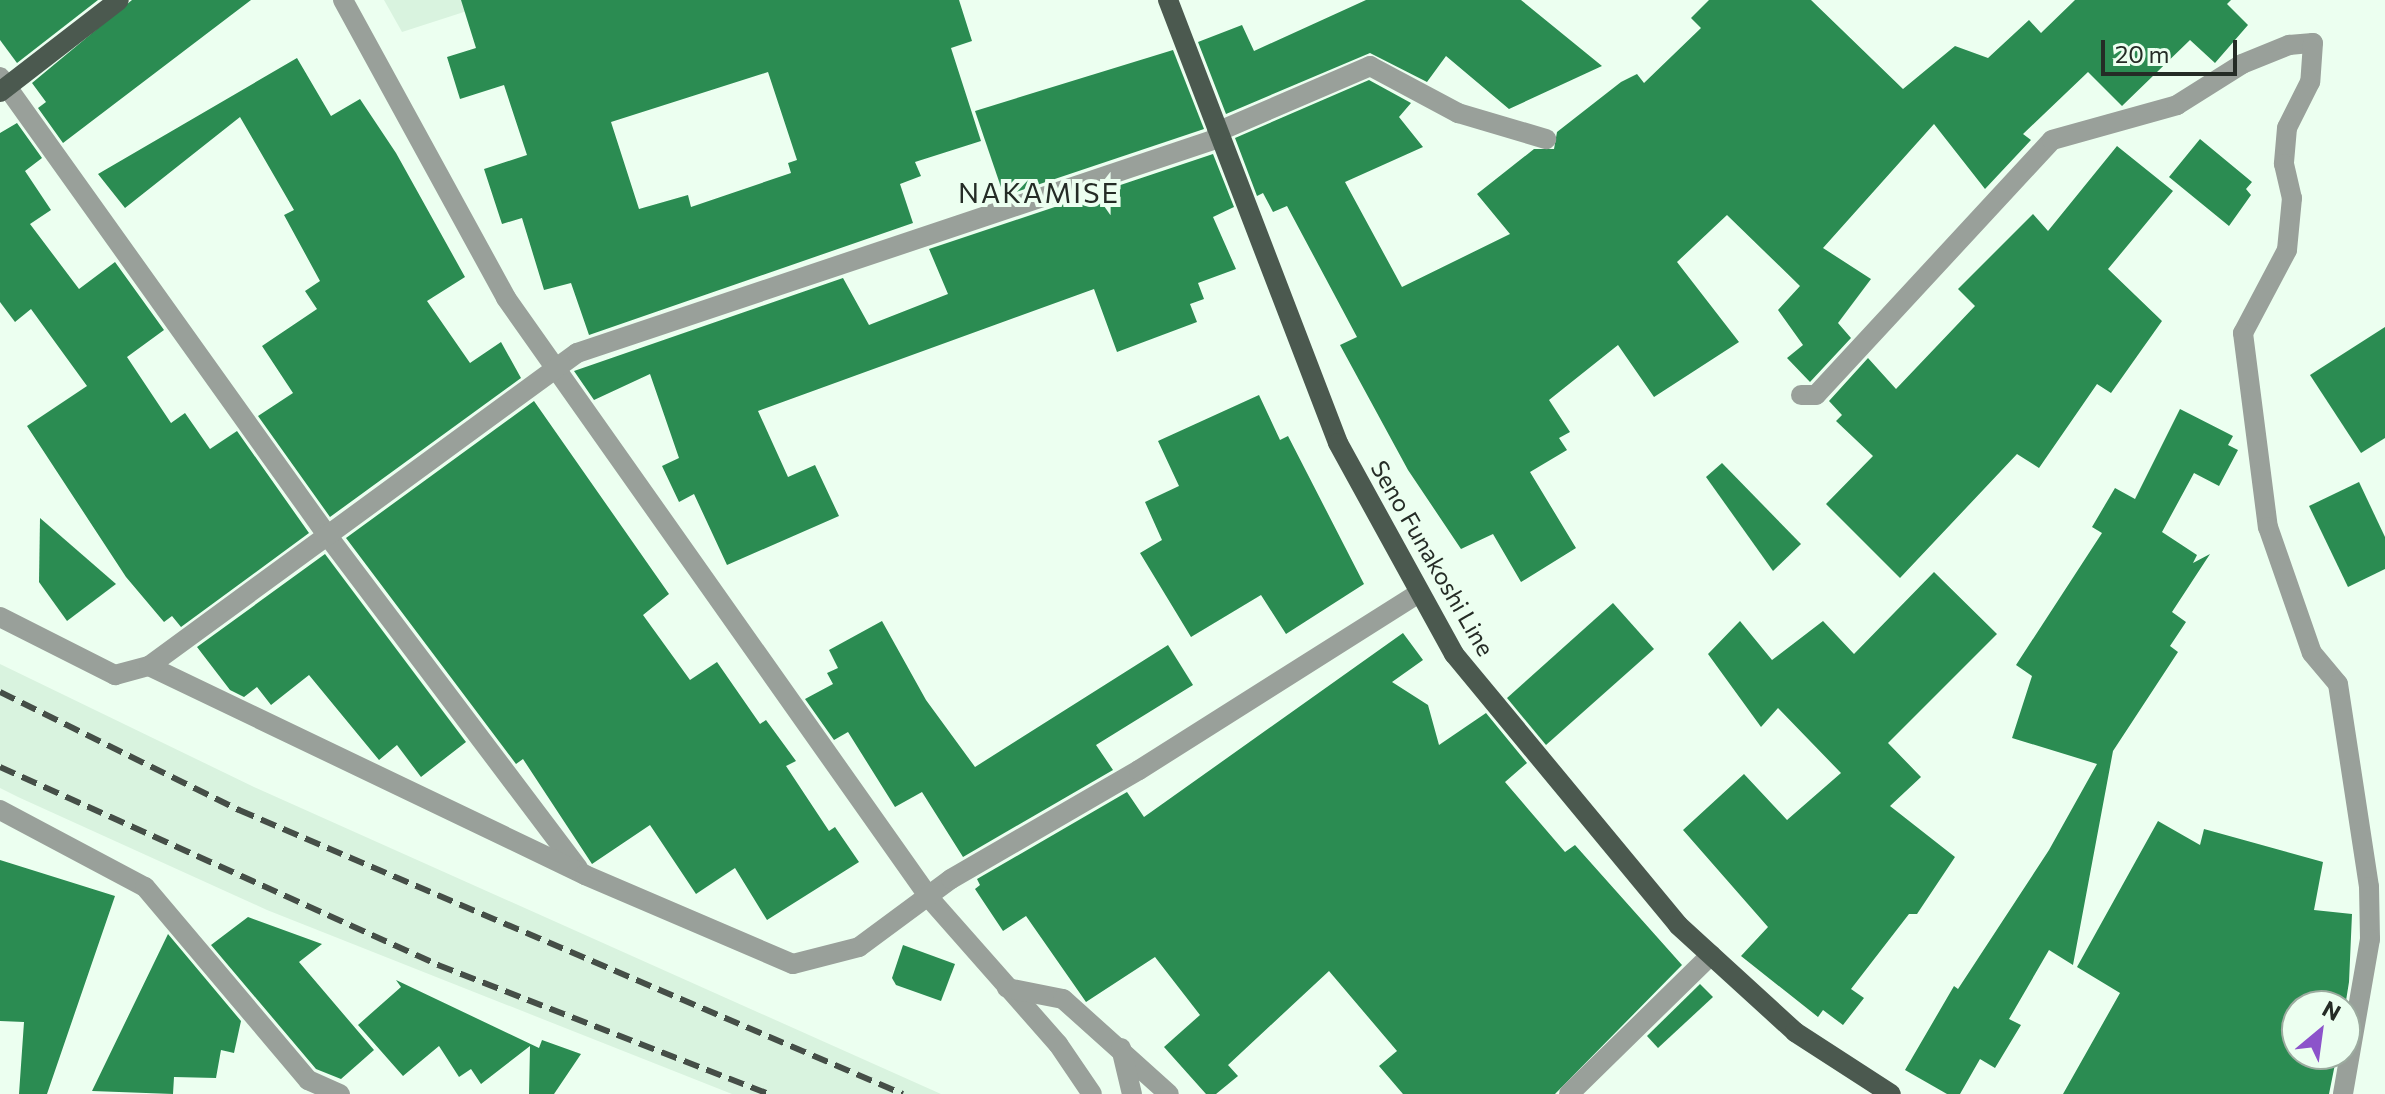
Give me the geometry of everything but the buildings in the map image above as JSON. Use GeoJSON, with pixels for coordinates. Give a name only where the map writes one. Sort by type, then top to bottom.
{"type":"FeatureCollection","features":[{"type":"Feature","properties":{"kind":"main road"},"geometry":{"type":"LineString","coordinates":[[3,85],[119,0]]}},
{"type":"Feature","properties":{"kind":"main road","name":"Seno Funakoshi Line"},"geometry":{"type":"LineString","coordinates":[[1168,0],[1338,443],[1454,654],[1678,925],[1795,1032],[1891,1094]]}},
{"type":"Feature","properties":{"kind":"street"},"geometry":{"type":"LineString","coordinates":[[343,0],[506,298],[931,900],[1092,1094]]}},
{"type":"Feature","properties":{"kind":"street"},"geometry":{"type":"LineString","coordinates":[[1801,395],[1816,395],[2052,140],[2177,105],[2242,64],[2289,45],[2313,43],[2310,82],[2287,128],[2284,164],[2292,198],[2287,250],[2243,333],[2245,381],[2268,527],[2312,653],[2338,684],[2378,940],[2343,1094]]}},
{"type":"Feature","properties":{"kind":"street"},"geometry":{"type":"LineString","coordinates":[[0,617],[115,675],[149,666],[556,369],[607,343],[1218,135],[1370,66],[1458,113],[1546,139]]}},
{"type":"Feature","properties":{"kind":"street"},"geometry":{"type":"LineString","coordinates":[[3,85],[327,535],[585,875]]}},
{"type":"Feature","properties":{"kind":"street"},"geometry":{"type":"LineString","coordinates":[[149,666],[585,875],[793,964],[859,947],[931,900],[951,879],[1153,762],[1419,593]]}},
{"type":"Feature","properties":{"kind":"street"},"geometry":{"type":"LineString","coordinates":[[0,810],[145,887],[308,1080],[340,1094]]}},
{"type":"Feature","properties":{"kind":"street"},"geometry":{"type":"LineString","coordinates":[[1569,1094],[1711,955]]}},
{"type":"Feature","properties":{"kind":"street"},"geometry":{"type":"LineString","coordinates":[[1007,988],[1063,999],[1169,1094]]}},
{"type":"Feature","properties":{"kind":"street"},"geometry":{"type":"LineString","coordinates":[[1121,1048],[1132,1094]]}},
{"type":"Feature","properties":{"kind":"shaded area"},"geometry":{"type":"Polygon","coordinates":[[[384,0],[501,0],[402,32],[384,0]]]}},
{"type":"Feature","properties":{"kind":"shaded area"},"geometry":{"type":"Polygon","coordinates":[[[0,664],[254,787],[941,1094],[732,1094],[267,910],[18,797],[0,788],[0,664]]]}},
{"type":"Feature","properties":{"kind":"railway"},"geometry":{"type":"LineString","coordinates":[[0,692],[239,810],[903,1094]]}},
{"type":"Feature","properties":{"kind":"railway"},"geometry":{"type":"LineString","coordinates":[[0,767],[438,965],[769,1094]]}},
{"type":"Feature","properties":{"kind":"district","name":"NAKAMISE"},"geometry":{"type":"Point","coordinates":[1039,192]}}]}
